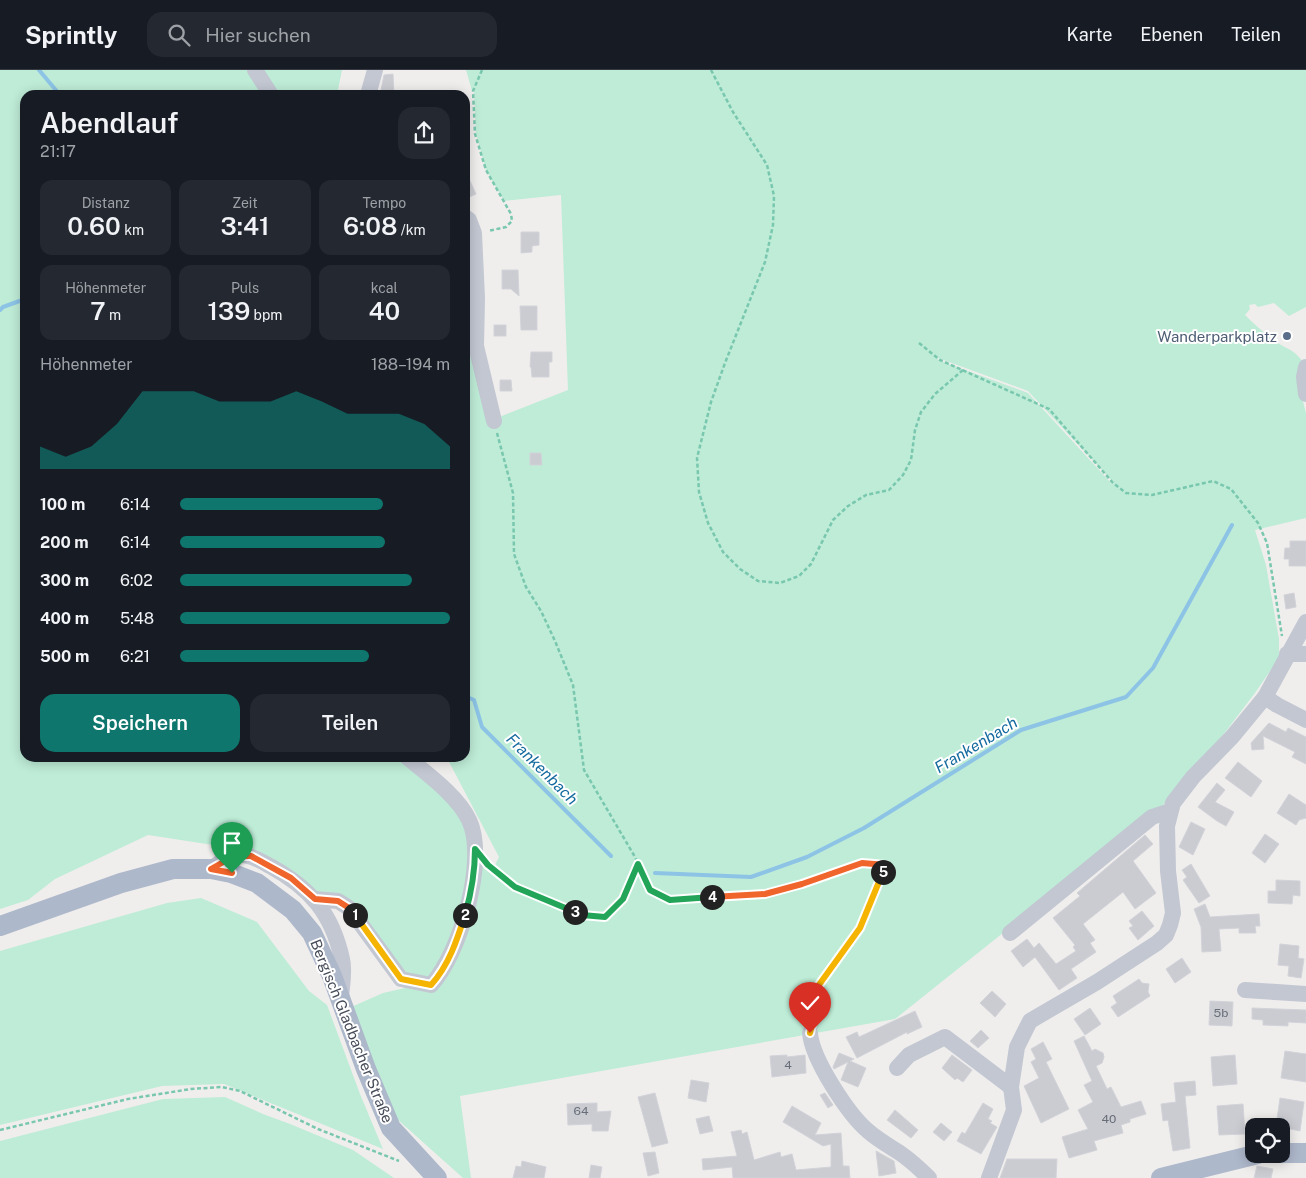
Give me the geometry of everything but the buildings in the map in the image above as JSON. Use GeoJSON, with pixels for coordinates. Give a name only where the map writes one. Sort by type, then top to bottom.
{"type":"FeatureCollection","features":[{"type":"Feature","properties":{"kind":"main road","name":"Bergisch Gladbacher Straße"},"geometry":{"type":"LineString","coordinates":[[0,926],[156,872],[184,868],[211,869],[232,873],[257,883],[293,910],[302,919],[317,942],[391,1128],[412,1162],[438,1178]]}},
{"type":"Feature","properties":{"kind":"main road"},"geometry":{"type":"LineString","coordinates":[[1290,1153],[1306,1153]]}},
{"type":"Feature","properties":{"kind":"main road"},"geometry":{"type":"LineString","coordinates":[[1161,1178],[1245,1157]]}},
{"type":"Feature","properties":{"kind":"street"},"geometry":{"type":"LineString","coordinates":[[255,70],[268,90]]}},
{"type":"Feature","properties":{"kind":"street"},"geometry":{"type":"LineString","coordinates":[[369,90],[375,70]]}},
{"type":"Feature","properties":{"kind":"street"},"geometry":{"type":"LineString","coordinates":[[470,223],[474,233],[477,298],[476,346],[494,420]]}},
{"type":"Feature","properties":{"kind":"street"},"geometry":{"type":"LineString","coordinates":[[1306,367],[1304,376],[1306,394]]}},
{"type":"Feature","properties":{"kind":"street"},"geometry":{"type":"LineString","coordinates":[[989,1178],[998,1149],[1014,1110],[1011,1088],[1017,1047],[1030,1021],[1097,982],[1157,943],[1166,935],[1173,913],[1168,871],[1167,826],[1170,811],[1193,777],[1232,737],[1265,697],[1306,622]]}},
{"type":"Feature","properties":{"kind":"street"},"geometry":{"type":"LineString","coordinates":[[1287,654],[1306,654]]}},
{"type":"Feature","properties":{"kind":"street"},"geometry":{"type":"LineString","coordinates":[[1265,697],[1306,720]]}},
{"type":"Feature","properties":{"kind":"street"},"geometry":{"type":"LineString","coordinates":[[315,899],[338,901],[349,908],[401,979],[431,985],[441,974],[456,942],[468,904],[475,862],[475,838],[469,819],[460,807],[412,762]]}},
{"type":"Feature","properties":{"kind":"street"},"geometry":{"type":"LineString","coordinates":[[1010,933],[1152,817],[1170,811]]}},
{"type":"Feature","properties":{"kind":"street"},"geometry":{"type":"LineString","coordinates":[[211,869],[234,856],[251,856],[291,878],[315,899],[326,915],[335,935],[343,962],[341,1000]]}},
{"type":"Feature","properties":{"kind":"street"},"geometry":{"type":"LineString","coordinates":[[1245,990],[1306,994]]}},
{"type":"Feature","properties":{"kind":"street"},"geometry":{"type":"LineString","coordinates":[[810,1033],[816,1057],[851,1113],[868,1131],[903,1155],[929,1178]]}},
{"type":"Feature","properties":{"kind":"street"},"geometry":{"type":"LineString","coordinates":[[897,1068],[909,1055],[945,1037],[1011,1088]]}},
{"type":"Feature","properties":{"kind":"path"},"geometry":{"type":"LineString","coordinates":[[474,233],[506,227],[512,221],[511,214],[486,170],[475,134],[473,91],[482,70]]}},
{"type":"Feature","properties":{"kind":"path"},"geometry":{"type":"LineString","coordinates":[[711,70],[733,112],[767,165],[774,196],[773,225],[765,262],[711,402],[697,458],[699,492],[708,523],[723,552],[740,569],[758,581],[780,583],[799,576],[811,564],[833,520],[848,506],[866,495],[889,490],[903,475],[911,460],[915,430],[921,412],[935,394],[963,370]]}},
{"type":"Feature","properties":{"kind":"path"},"geometry":{"type":"LineString","coordinates":[[919,343],[940,360],[1050,410],[1113,483],[1126,494],[1152,495],[1213,481],[1231,489],[1258,523],[1267,543],[1284,650],[1287,654]]}},
{"type":"Feature","properties":{"kind":"path"},"geometry":{"type":"LineString","coordinates":[[494,420],[513,493],[514,554],[526,587],[552,634],[573,685],[584,770],[638,864],[650,890],[670,900],[765,894],[802,884],[862,863],[886,865],[860,928],[816,989],[815,1013],[810,1033]]}},
{"type":"Feature","properties":{"kind":"path"},"geometry":{"type":"LineString","coordinates":[[475,849],[488,865],[515,887],[582,915],[605,917],[623,899],[638,864]]}},
{"type":"Feature","properties":{"kind":"path"},"geometry":{"type":"LineString","coordinates":[[0,1130],[128,1099],[222,1086],[240,1091],[318,1129],[390,1158],[412,1162]]}},
{"type":"Feature","properties":{"kind":"path"},"geometry":{"type":"LineString","coordinates":[[400,1156],[412,1162]]}},
{"type":"Feature","properties":{"kind":"green space"},"geometry":{"type":"Polygon","coordinates":[[[0,70],[256,70],[267,90],[20,90],[20,762],[413,762],[456,800],[475,862],[441,974],[416,983],[366,929],[320,893],[291,878],[252,851],[148,835],[55,879],[28,900],[0,909],[0,70]]]}},
{"type":"Feature","properties":{"kind":"green space"},"geometry":{"type":"Polygon","coordinates":[[[261,70],[342,70],[338,90],[271,90],[261,70]]]}},
{"type":"Feature","properties":{"kind":"green space"},"geometry":{"type":"Polygon","coordinates":[[[466,70],[1306,70],[1306,307],[1289,316],[1274,303],[1258,307],[1255,304],[1249,305],[1250,309],[1245,315],[1271,338],[1296,354],[1303,362],[1298,383],[1306,413],[1306,518],[1255,530],[1266,565],[1279,639],[1279,658],[1255,693],[1191,777],[1161,807],[895,1019],[460,1096],[471,1178],[463,1178],[387,1110],[349,1008],[383,993],[440,980],[479,863],[491,873],[499,857],[449,762],[470,762],[470,262],[475,262],[477,298],[494,419],[568,390],[561,195],[504,201],[486,170],[476,134],[474,91],[472,91],[466,70]],[[938,358],[938,360],[1028,393],[1112,484],[1114,483],[1028,391],[938,358]]]}},
{"type":"Feature","properties":{"kind":"green space"},"geometry":{"type":"Polygon","coordinates":[[[201,898],[257,922],[309,991],[327,1005],[360,1094],[383,1149],[224,1084],[162,1086],[0,1125],[0,951],[167,903],[201,898]]]}},
{"type":"Feature","properties":{"kind":"green space"},"geometry":{"type":"Polygon","coordinates":[[[225,1097],[353,1150],[394,1178],[0,1178],[0,1141],[163,1099],[225,1097]]]}},
{"type":"Feature","properties":{"kind":"waterway"},"geometry":{"type":"LineString","coordinates":[[39,70],[56,90]]}},
{"type":"Feature","properties":{"kind":"waterway"},"geometry":{"type":"LineString","coordinates":[[0,310],[20,301]]}},
{"type":"Feature","properties":{"kind":"waterway","name":"Frankenbach"},"geometry":{"type":"LineString","coordinates":[[655,873],[751,877],[807,857],[864,828],[1021,730],[1126,697],[1153,668],[1232,525]]}},
{"type":"Feature","properties":{"kind":"waterway","name":"Frankenbach"},"geometry":{"type":"LineString","coordinates":[[470,698],[474,700],[482,727],[611,856]]}},
{"type":"Feature","properties":{"kind":"place","name":"Wanderparkplatz"},"geometry":{"type":"Point","coordinates":[1287,336]}},
{"type":"Feature","properties":{"kind":"route"},"geometry":{"type":"LineString","coordinates":[[232,873],[211,869],[223,860],[234,856],[251,856],[291,878],[315,899],[338,901],[349,908],[366,929],[401,979],[431,985],[441,974],[456,942],[468,904],[475,862],[475,849],[488,865],[515,887],[582,915],[605,917],[623,899],[638,864],[650,890],[670,900],[765,894],[802,884],[862,863],[886,865],[860,928],[816,989],[815,1013],[810,1033]]}}]}
